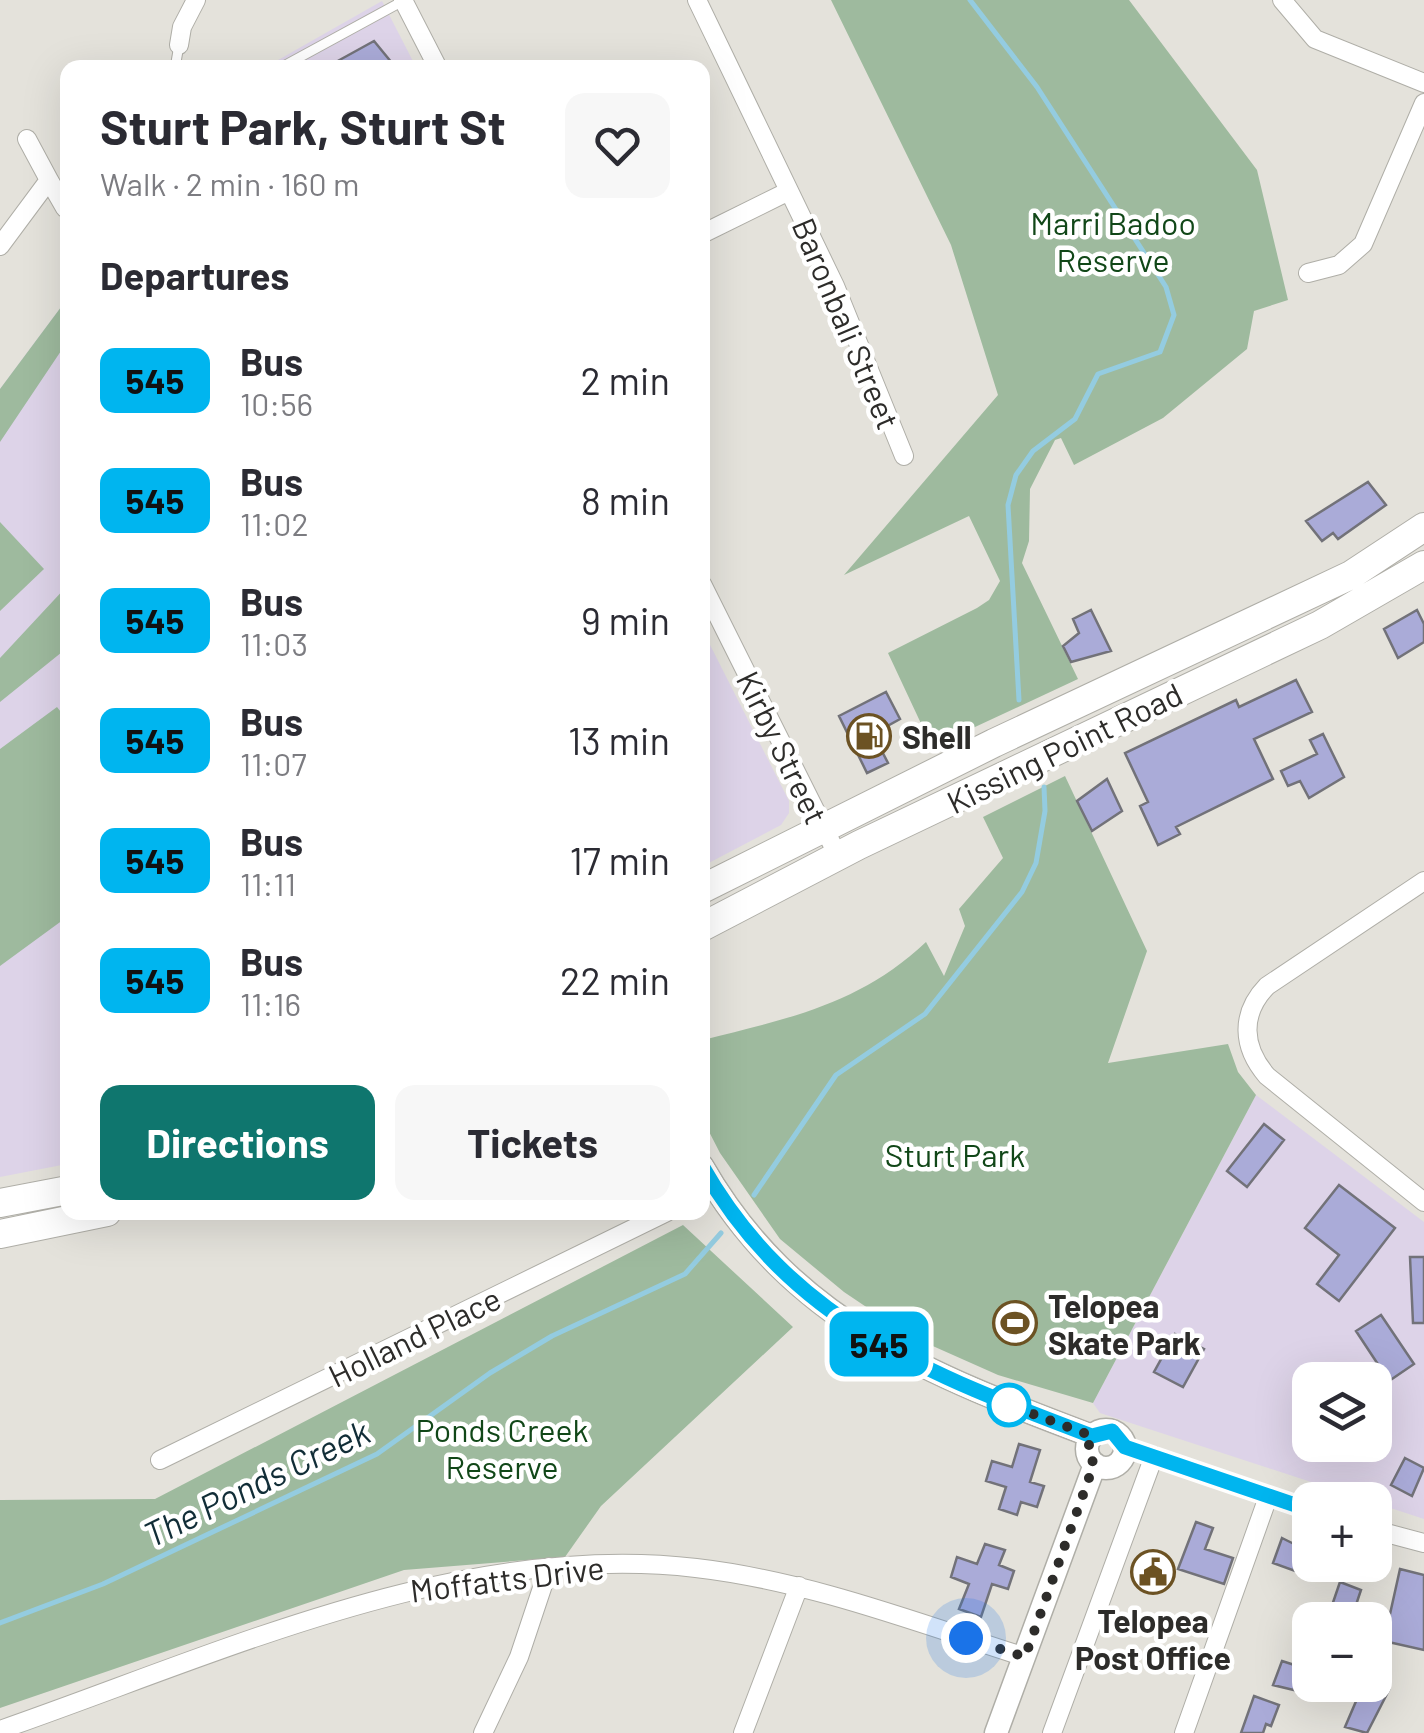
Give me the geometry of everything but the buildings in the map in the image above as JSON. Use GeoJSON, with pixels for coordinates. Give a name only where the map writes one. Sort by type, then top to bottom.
{"type":"FeatureCollection","features":[{"type":"Feature","properties":{"kind":"main road","name":"Kissing Point Road"},"geometry":{"type":"LineString","coordinates":[[710,884],[1351,574],[1424,527]]}},
{"type":"Feature","properties":{"kind":"main road","name":"Kissing Point Road"},"geometry":{"type":"LineString","coordinates":[[710,923],[838,856],[1320,626],[1424,564]]}},
{"type":"Feature","properties":{"kind":"main road"},"geometry":{"type":"LineString","coordinates":[[0,1203],[60,1192]]}},
{"type":"Feature","properties":{"kind":"main road"},"geometry":{"type":"LineString","coordinates":[[0,1234],[68,1220]]}},
{"type":"Feature","properties":{"kind":"street"},"geometry":{"type":"LineString","coordinates":[[179,45],[182,27],[196,0]]}},
{"type":"Feature","properties":{"kind":"street"},"geometry":{"type":"LineString","coordinates":[[403,0],[434,60]]}},
{"type":"Feature","properties":{"kind":"street","name":"Baronbali Street"},"geometry":{"type":"LineString","coordinates":[[697,0],[836,286],[904,456]]}},
{"type":"Feature","properties":{"kind":"street"},"geometry":{"type":"LineString","coordinates":[[1282,0],[1315,39],[1424,83]]}},
{"type":"Feature","properties":{"kind":"street"},"geometry":{"type":"LineString","coordinates":[[1308,272],[1339,265],[1363,244],[1424,103]]}},
{"type":"Feature","properties":{"kind":"street"},"geometry":{"type":"LineString","coordinates":[[28,139],[60,198]]}},
{"type":"Feature","properties":{"kind":"street"},"geometry":{"type":"LineString","coordinates":[[0,246],[50,180]]}},
{"type":"Feature","properties":{"kind":"street","name":"Baronbali Street"},"geometry":{"type":"LineString","coordinates":[[710,230],[788,191]]}},
{"type":"Feature","properties":{"kind":"street","name":"Kirby Street"},"geometry":{"type":"LineString","coordinates":[[710,600],[838,856]]}},
{"type":"Feature","properties":{"kind":"street"},"geometry":{"type":"LineString","coordinates":[[1420,1192],[1267,1076],[1253,1058],[1246,1031],[1250,1006],[1267,986],[1424,880]]}},
{"type":"Feature","properties":{"kind":"street"},"geometry":{"type":"LineString","coordinates":[[710,1193],[772,1258],[861,1333],[936,1375],[1092,1436],[1112,1431],[1125,1447],[1292,1504]]}},
{"type":"Feature","properties":{"kind":"street","name":"Holland Place"},"geometry":{"type":"LineString","coordinates":[[160,1460],[651,1220]]}},
{"type":"Feature","properties":{"kind":"street"},"geometry":{"type":"LineString","coordinates":[[996,1733],[1094,1464],[1087,1451],[1092,1436]]}},
{"type":"Feature","properties":{"kind":"street"},"geometry":{"type":"LineString","coordinates":[[1094,1464],[1116,1465],[1125,1447]]}},
{"type":"Feature","properties":{"kind":"street"},"geometry":{"type":"LineString","coordinates":[[1052,1733],[1154,1456]]}},
{"type":"Feature","properties":{"kind":"street"},"geometry":{"type":"LineString","coordinates":[[1184,1733],[1268,1497]]}},
{"type":"Feature","properties":{"kind":"street"},"geometry":{"type":"LineString","coordinates":[[1392,1535],[1424,1543]]}},
{"type":"Feature","properties":{"kind":"street"},"geometry":{"type":"LineString","coordinates":[[483,1733],[520,1656],[548,1567]]}},
{"type":"Feature","properties":{"kind":"street","name":"Moffatts Drive"},"geometry":{"type":"LineString","coordinates":[[0,1730],[398,1591],[548,1567],[697,1568],[799,1586],[1025,1657]]}},
{"type":"Feature","properties":{"kind":"street"},"geometry":{"type":"LineString","coordinates":[[743,1733],[799,1586]]}},
{"type":"Feature","properties":{"kind":"lane"},"geometry":{"type":"LineString","coordinates":[[294,60],[403,0]]}},
{"type":"Feature","properties":{"kind":"lane"},"geometry":{"type":"LineString","coordinates":[[176,60],[179,45]]}},
{"type":"Feature","properties":{"kind":"shaded area"},"geometry":{"type":"Polygon","coordinates":[[[382,1],[412,60],[278,60],[382,1]]]}},
{"type":"Feature","properties":{"kind":"shaded area"},"geometry":{"type":"Polygon","coordinates":[[[60,308],[60,1165],[0,1177],[0,389],[60,308]]]}},
{"type":"Feature","properties":{"kind":"shaded area"},"geometry":{"type":"Polygon","coordinates":[[[710,645],[789,801],[789,813],[781,825],[710,862],[710,645]]]}},
{"type":"Feature","properties":{"kind":"shaded area"},"geometry":{"type":"Polygon","coordinates":[[[1256,1095],[1424,1222],[1424,1519],[1392,1509],[1392,1482],[1311,1482],[1100,1413],[1093,1403],[1256,1095]]]}},
{"type":"Feature","properties":{"kind":"green space","name":"Marri Badoo Reserve"},"geometry":{"type":"Polygon","coordinates":[[[831,0],[1129,0],[1257,170],[1288,300],[1254,311],[1247,349],[1163,418],[1074,465],[1061,438],[1055,440],[1030,489],[1029,541],[1022,563],[1078,679],[932,747],[888,653],[989,600],[1000,581],[969,516],[844,575],[998,395],[951,245],[831,0]]]}},
{"type":"Feature","properties":{"kind":"green space"},"geometry":{"type":"Polygon","coordinates":[[[60,308],[60,352],[0,442],[0,389],[60,308]]]}},
{"type":"Feature","properties":{"kind":"green space"},"geometry":{"type":"Polygon","coordinates":[[[0,522],[44,569],[0,611],[0,522]]]}},
{"type":"Feature","properties":{"kind":"green space"},"geometry":{"type":"Polygon","coordinates":[[[60,594],[60,654],[0,702],[0,658],[60,594]]]}},
{"type":"Feature","properties":{"kind":"green space"},"geometry":{"type":"Polygon","coordinates":[[[57,707],[60,711],[60,922],[0,966],[0,749],[57,707]]]}},
{"type":"Feature","properties":{"kind":"green space","name":"Sturt Park"},"geometry":{"type":"Polygon","coordinates":[[[1065,776],[1147,951],[1108,1063],[1228,1044],[1238,1072],[1256,1095],[1093,1403],[998,1375],[908,1335],[844,1292],[780,1239],[710,1134],[710,1038],[794,1016],[849,995],[875,981],[926,942],[944,976],[965,926],[959,909],[1003,858],[983,817],[1065,776]]]}},
{"type":"Feature","properties":{"kind":"green space","name":"Ponds Creek Reserve"},"geometry":{"type":"Polygon","coordinates":[[[683,1225],[793,1327],[601,1506],[565,1557],[404,1570],[0,1708],[0,1500],[155,1499],[683,1225]]]}},
{"type":"Feature","properties":{"kind":"waterway","name":"The Ponds Creek"},"geometry":{"type":"LineString","coordinates":[[970,0],[1037,87],[1166,287],[1174,315],[1160,352],[1098,374],[1075,419],[1033,451],[1016,475],[1008,505],[1019,700]]}},
{"type":"Feature","properties":{"kind":"waterway","name":"The Ponds Creek"},"geometry":{"type":"LineString","coordinates":[[754,1195],[836,1075],[925,1014],[1022,892],[1036,863],[1045,811],[1044,787]]}},
{"type":"Feature","properties":{"kind":"waterway","name":"The Ponds Creek"},"geometry":{"type":"LineString","coordinates":[[0,1623],[103,1584],[377,1454],[490,1373],[552,1336],[685,1274],[721,1233]]}},
{"type":"Feature","properties":{"kind":"bus line","name":"545"},"geometry":{"type":"LineString","coordinates":[[710,1179],[750,1234],[799,1284],[861,1333],[898,1356],[972,1390],[1092,1436],[1101,1430],[1112,1431],[1121,1437],[1125,1447],[1292,1504]]}},
{"type":"Feature","properties":{"kind":"place","name":"Shell"},"geometry":{"type":"Point","coordinates":[869,736]}},
{"type":"Feature","properties":{"kind":"place","name":"Telopea Skate Park"},"geometry":{"type":"Point","coordinates":[1015,1323]}},
{"type":"Feature","properties":{"kind":"place","name":"Telopea Post Office"},"geometry":{"type":"Point","coordinates":[1153,1572]}},
{"type":"Feature","properties":{"kind":"route"},"geometry":{"type":"LineString","coordinates":[[966,1638],[1025,1657],[1094,1464],[1087,1451],[1092,1436],[1009,1405]]}}]}
